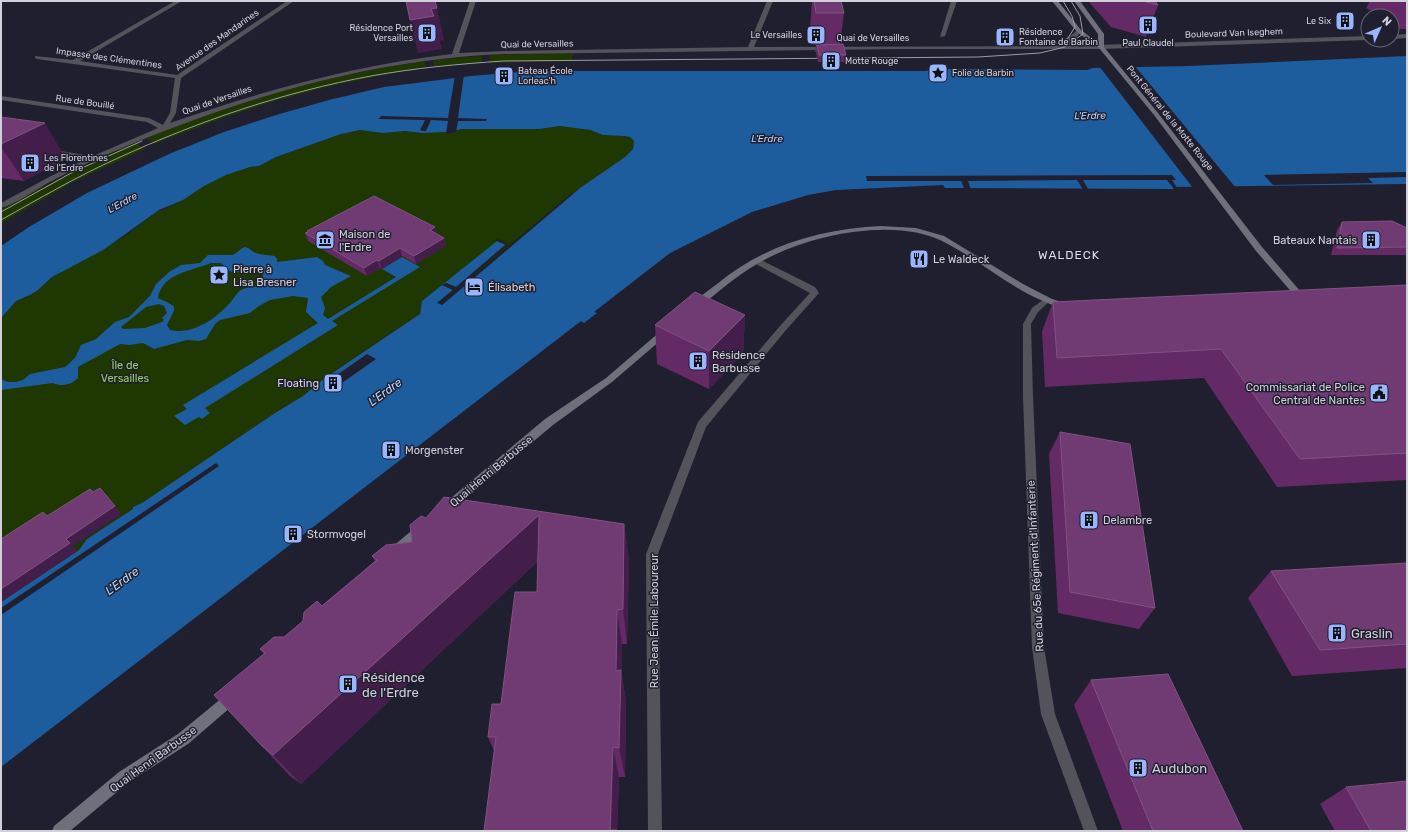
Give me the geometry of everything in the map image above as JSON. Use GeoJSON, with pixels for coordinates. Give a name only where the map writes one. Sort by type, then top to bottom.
{"type":"FeatureCollection","features":[{"type":"Feature","properties":{"kind":"street"},"geometry":{"type":"LineString","coordinates":[[74,62],[179,1]]}},
{"type":"Feature","properties":{"kind":"street","name":"Avenue des Mandarines"},"geometry":{"type":"LineString","coordinates":[[164,128],[173,113],[178,77],[291,1]]}},
{"type":"Feature","properties":{"kind":"street"},"geometry":{"type":"LineString","coordinates":[[455,55],[473,1]]}},
{"type":"Feature","properties":{"kind":"street"},"geometry":{"type":"LineString","coordinates":[[751,48],[770,1]]}},
{"type":"Feature","properties":{"kind":"street"},"geometry":{"type":"LineString","coordinates":[[942,36],[954,1]]}},
{"type":"Feature","properties":{"kind":"street"},"geometry":{"type":"LineString","coordinates":[[1055,1],[1079,31],[1101,47]]}},
{"type":"Feature","properties":{"kind":"street"},"geometry":{"type":"LineString","coordinates":[[1077,1],[1101,34],[1101,47]]}},
{"type":"Feature","properties":{"kind":"street"},"geometry":{"type":"LineString","coordinates":[[1058,47],[1072,39],[1079,31]]}},
{"type":"Feature","properties":{"kind":"street","name":"Boulevard Van Iseghem"},"geometry":{"type":"LineString","coordinates":[[1101,47],[1360,38]]}},
{"type":"Feature","properties":{"kind":"street","name":"Quai de Versailles"},"geometry":{"type":"LineString","coordinates":[[1,206],[95,158],[164,128],[248,98],[297,84],[372,68],[455,55],[751,48],[1101,47]]}},
{"type":"Feature","properties":{"kind":"street","name":"Pont Général de la Motte Rouge"},"geometry":{"type":"LineString","coordinates":[[1101,47],[1224,201],[1259,250],[1302,294],[1285,296]]}},
{"type":"Feature","properties":{"kind":"street","name":"Impasse des Clémentines"},"geometry":{"type":"LineString","coordinates":[[37,57],[178,77]]}},
{"type":"Feature","properties":{"kind":"street","name":"Rue de Bouillé"},"geometry":{"type":"LineString","coordinates":[[1,98],[149,120],[164,128]]}},
{"type":"Feature","properties":{"kind":"street"},"geometry":{"type":"LineString","coordinates":[[40,150],[95,158]]}},
{"type":"Feature","properties":{"kind":"street"},"geometry":{"type":"LineString","coordinates":[[691,311],[739,272],[757,261],[791,245],[811,238],[849,230],[888,228],[911,229],[930,233],[948,240],[1024,289],[1047,300],[1074,308]]}},
{"type":"Feature","properties":{"kind":"street","name":"Rue Jean Émile Laboureur"},"geometry":{"type":"LineString","coordinates":[[655,831],[652,554],[702,425],[783,328],[815,293],[812,289],[757,261]]}},
{"type":"Feature","properties":{"kind":"street","name":"Rue du 65e Régiment d'Infanterie"},"geometry":{"type":"LineString","coordinates":[[1047,300],[1035,310],[1027,324],[1028,417],[1038,647],[1048,714],[1091,831]]}},
{"type":"Feature","properties":{"kind":"street","name":"Quai Henri Barbusse"},"geometry":{"type":"LineString","coordinates":[[383,561],[549,422],[609,380],[673,326]]}},
{"type":"Feature","properties":{"kind":"street","name":"Quai Henri Barbusse"},"geometry":{"type":"LineString","coordinates":[[59,831],[124,777],[183,739],[241,690]]}},
{"type":"Feature","properties":{"kind":"green space"},"geometry":{"type":"Polygon","coordinates":[[[573,53],[572,61],[489,63],[490,55],[573,53]]]}},
{"type":"Feature","properties":{"kind":"green space"},"geometry":{"type":"Polygon","coordinates":[[[482,56],[482,63],[434,67],[433,60],[482,56]]]}},
{"type":"Feature","properties":{"kind":"green space"},"geometry":{"type":"Polygon","coordinates":[[[424,61],[427,68],[322,88],[288,97],[222,118],[155,144],[145,138],[225,108],[283,90],[377,69],[424,61]]]}},
{"type":"Feature","properties":{"kind":"green space","name":"Île de Versailles"},"geometry":{"type":"Polygon","coordinates":[[[560,126],[590,130],[603,135],[630,137],[634,141],[633,149],[625,157],[580,188],[442,305],[422,301],[420,314],[325,378],[303,396],[275,413],[142,503],[133,507],[134,509],[87,539],[79,550],[1,602],[1,318],[16,301],[31,295],[52,277],[125,236],[155,213],[183,200],[204,186],[226,175],[250,167],[259,166],[276,157],[341,134],[360,130],[383,133],[405,131],[422,133],[463,129],[539,129],[560,126]]]}},
{"type":"Feature","properties":{"kind":"green space"},"geometry":{"type":"Polygon","coordinates":[[[135,142],[145,149],[73,182],[1,224],[1,209],[75,170],[135,142]]]}},
{"type":"Feature","properties":{"kind":"water","name":"L'Erdre"},"geometry":{"type":"Polygon","coordinates":[[[1407,56],[1407,184],[1173,187],[1174,189],[945,188],[943,185],[836,190],[808,195],[752,212],[670,253],[594,312],[597,313],[584,323],[581,321],[1,767],[1,602],[79,550],[87,539],[133,509],[133,507],[142,503],[275,413],[303,396],[325,378],[420,314],[422,301],[497,241],[506,244],[456,287],[446,283],[443,285],[453,290],[438,302],[442,305],[580,188],[625,157],[633,149],[634,141],[630,137],[603,135],[590,130],[560,126],[539,129],[463,129],[445,132],[422,133],[405,131],[383,133],[360,130],[341,134],[276,157],[259,166],[250,167],[226,175],[204,186],[183,200],[159,210],[103,250],[52,277],[38,290],[16,301],[1,318],[1,246],[29,227],[87,193],[169,154],[224,132],[276,115],[329,100],[384,87],[471,76],[531,71],[925,71],[941,69],[1088,70],[1092,68],[1188,66],[1407,56]]]}},
{"type":"Feature","properties":{"kind":"water"},"geometry":{"type":"Polygon","coordinates":[[[244,247],[258,254],[275,256],[277,262],[317,257],[323,261],[325,265],[351,276],[331,287],[321,297],[325,308],[323,315],[328,319],[396,277],[382,269],[402,257],[420,267],[332,321],[338,325],[205,408],[210,413],[202,419],[199,417],[185,425],[174,416],[187,409],[183,405],[318,323],[306,312],[308,298],[293,296],[270,300],[250,313],[220,320],[215,324],[206,339],[199,341],[187,340],[154,349],[143,343],[129,345],[120,344],[78,367],[78,378],[69,384],[60,385],[53,383],[1,390],[1,379],[8,382],[16,382],[23,380],[30,374],[65,367],[75,358],[81,345],[96,339],[115,322],[129,317],[150,296],[156,284],[169,272],[181,265],[200,263],[208,255],[233,255],[244,247]],[[211,263],[179,274],[165,283],[158,298],[170,303],[174,307],[173,313],[167,325],[170,330],[186,330],[210,321],[223,310],[241,290],[259,286],[263,281],[263,274],[258,268],[231,272],[221,263],[211,263]],[[159,304],[146,307],[121,327],[123,329],[145,328],[162,322],[164,320],[162,318],[167,313],[164,306],[159,304]]]}},
{"type":"Feature","properties":{"kind":"pier"},"geometry":{"type":"Polygon","coordinates":[[[1134,65],[1236,188],[1193,188],[1099,66],[1134,65]]]}},
{"type":"Feature","properties":{"kind":"pier"},"geometry":{"type":"Polygon","coordinates":[[[464,74],[458,118],[487,119],[486,121],[458,121],[456,132],[446,134],[448,121],[431,120],[426,131],[423,131],[420,130],[425,120],[379,119],[381,116],[448,118],[455,75],[464,74]]]}},
{"type":"Feature","properties":{"kind":"pier"},"geometry":{"type":"Polygon","coordinates":[[[1407,172],[1407,177],[1368,178],[1373,183],[1273,185],[1264,175],[1407,172]]]}},
{"type":"Feature","properties":{"kind":"pier"},"geometry":{"type":"Polygon","coordinates":[[[1172,175],[1176,180],[1172,180],[1178,189],[1174,189],[1167,180],[1083,180],[1089,191],[1084,191],[1077,180],[968,181],[971,190],[965,190],[961,181],[867,181],[866,176],[1172,175]]]}},
{"type":"Feature","properties":{"kind":"pier"},"geometry":{"type":"Polygon","coordinates":[[[572,193],[573,194],[442,305],[437,303],[453,290],[442,285],[446,283],[456,287],[506,245],[495,240],[498,239],[507,243],[508,245],[467,280],[572,193]]]}},
{"type":"Feature","properties":{"kind":"pier"},"geometry":{"type":"Polygon","coordinates":[[[367,354],[376,359],[332,390],[324,384],[367,354]]]}},
{"type":"Feature","properties":{"kind":"pier"},"geometry":{"type":"Polygon","coordinates":[[[216,463],[219,466],[1,615],[1,608],[216,463]]]}},
{"type":"Feature","properties":{"kind":"building"},"geometry":{"type":"Polygon","coordinates":[[[406,1],[435,1],[437,8],[431,9],[434,16],[410,20],[406,1]]]}},
{"type":"Feature","properties":{"kind":"building"},"geometry":{"type":"Polygon","coordinates":[[[814,1],[841,1],[844,13],[816,13],[814,1]]]}},
{"type":"Feature","properties":{"kind":"building"},"geometry":{"type":"Polygon","coordinates":[[[1143,1],[1155,1],[1158,5],[1143,1]]]}},
{"type":"Feature","properties":{"kind":"building"},"geometry":{"type":"Polygon","coordinates":[[[843,44],[846,55],[819,55],[816,45],[843,44]]]}},
{"type":"Feature","properties":{"kind":"building"},"geometry":{"type":"Polygon","coordinates":[[[1,117],[45,123],[1,144],[1,117]]]}},
{"type":"Feature","properties":{"kind":"building"},"geometry":{"type":"Polygon","coordinates":[[[374,196],[435,227],[430,230],[444,238],[414,256],[400,248],[364,268],[305,233],[374,196]]]}},
{"type":"Feature","properties":{"kind":"building","name":"Bateaux Nantais"},"geometry":{"type":"Polygon","coordinates":[[[1392,221],[1407,228],[1407,247],[1337,248],[1342,222],[1392,221]]]}},
{"type":"Feature","properties":{"kind":"building"},"geometry":{"type":"Polygon","coordinates":[[[1407,285],[1407,453],[1300,459],[1221,349],[1057,358],[1053,302],[1407,285]]]}},
{"type":"Feature","properties":{"kind":"building"},"geometry":{"type":"Polygon","coordinates":[[[695,292],[745,315],[709,351],[655,325],[695,292]]]}},
{"type":"Feature","properties":{"kind":"building","name":"Delambre"},"geometry":{"type":"Polygon","coordinates":[[[1060,432],[1130,444],[1155,608],[1070,592],[1060,432]]]}},
{"type":"Feature","properties":{"kind":"building"},"geometry":{"type":"Polygon","coordinates":[[[100,488],[115,506],[66,539],[70,543],[1,589],[1,539],[43,512],[47,516],[90,489],[93,492],[100,488]]]}},
{"type":"Feature","properties":{"kind":"building","name":"Résidence de l'Erdre"},"geometry":{"type":"Polygon","coordinates":[[[444,497],[624,524],[623,609],[617,610],[616,671],[621,670],[619,748],[613,747],[610,830],[617,831],[484,831],[496,737],[488,737],[492,704],[501,704],[515,592],[537,592],[539,515],[273,755],[262,746],[214,695],[265,653],[260,649],[274,637],[284,637],[303,621],[304,612],[317,601],[322,606],[377,560],[372,556],[386,545],[412,542],[410,525],[421,516],[426,518],[444,497]]]}},
{"type":"Feature","properties":{"kind":"building"},"geometry":{"type":"Polygon","coordinates":[[[1407,563],[1407,644],[1320,650],[1271,571],[1407,563]]]}},
{"type":"Feature","properties":{"kind":"building"},"geometry":{"type":"Polygon","coordinates":[[[1168,674],[1243,831],[1153,831],[1091,680],[1168,674]]]}},
{"type":"Feature","properties":{"kind":"building"},"geometry":{"type":"Polygon","coordinates":[[[1407,781],[1407,831],[1371,831],[1346,787],[1407,781]]]}},
{"type":"Feature","properties":{"kind":"tram line"},"geometry":{"type":"LineString","coordinates":[[1053,45],[1068,38],[1075,27],[1072,16],[1063,1]]}},
{"type":"Feature","properties":{"kind":"tram line"},"geometry":{"type":"LineString","coordinates":[[1,220],[88,172],[179,132],[274,99],[306,90],[371,76],[454,65],[503,61],[978,57],[1040,53],[1065,47],[1083,34],[1080,16],[1071,1]]}},
{"type":"Feature","properties":{"kind":"tram line"},"geometry":{"type":"LineString","coordinates":[[1,212],[73,172],[142,141]]}},
{"type":"Feature","properties":{"kind":"place","name":"Le Six"},"geometry":{"type":"Point","coordinates":[1345,21]}},
{"type":"Feature","properties":{"kind":"place","name":"Paul Claudel"},"geometry":{"type":"Point","coordinates":[1148,25]}},
{"type":"Feature","properties":{"kind":"place","name":"Résidence Port Versailles"},"geometry":{"type":"Point","coordinates":[427,33]}},
{"type":"Feature","properties":{"kind":"place","name":"Le Versailles"},"geometry":{"type":"Point","coordinates":[816,35]}},
{"type":"Feature","properties":{"kind":"place","name":"Résidence Fontaine de Barbin"},"geometry":{"type":"Point","coordinates":[1005,37]}},
{"type":"Feature","properties":{"kind":"place","name":"Motte Rouge"},"geometry":{"type":"Point","coordinates":[831,61]}},
{"type":"Feature","properties":{"kind":"place","name":"Folie de Barbin"},"geometry":{"type":"Point","coordinates":[938,73]}},
{"type":"Feature","properties":{"kind":"place","name":"Bateau École Lorleac'h"},"geometry":{"type":"Point","coordinates":[504,76]}},
{"type":"Feature","properties":{"kind":"place","name":"Les Florentines de l'Erdre"},"geometry":{"type":"Point","coordinates":[30,163]}},
{"type":"Feature","properties":{"kind":"place","name":"Maison de l'Erdre"},"geometry":{"type":"Point","coordinates":[325,240]}},
{"type":"Feature","properties":{"kind":"place","name":"Bateaux Nantais"},"geometry":{"type":"Point","coordinates":[1371,240]}},
{"type":"Feature","properties":{"kind":"place","name":"Le Waldeck"},"geometry":{"type":"Point","coordinates":[919,259]}},
{"type":"Feature","properties":{"kind":"place","name":"Pierre à Lisa Bresner"},"geometry":{"type":"Point","coordinates":[219,275]}},
{"type":"Feature","properties":{"kind":"place","name":"Élisabeth"},"geometry":{"type":"Point","coordinates":[474,287]}},
{"type":"Feature","properties":{"kind":"place","name":"Résidence Barbusse"},"geometry":{"type":"Point","coordinates":[698,361]}},
{"type":"Feature","properties":{"kind":"place","name":"Floating"},"geometry":{"type":"Point","coordinates":[333,383]}},
{"type":"Feature","properties":{"kind":"place","name":"Commissariat de Police Central de Nantes"},"geometry":{"type":"Point","coordinates":[1379,393]}},
{"type":"Feature","properties":{"kind":"place","name":"Morgenster"},"geometry":{"type":"Point","coordinates":[391,450]}},
{"type":"Feature","properties":{"kind":"place","name":"Delambre"},"geometry":{"type":"Point","coordinates":[1089,520]}},
{"type":"Feature","properties":{"kind":"place","name":"Stormvogel"},"geometry":{"type":"Point","coordinates":[293,534]}},
{"type":"Feature","properties":{"kind":"place","name":"Graslin"},"geometry":{"type":"Point","coordinates":[1337,633]}},
{"type":"Feature","properties":{"kind":"place","name":"Résidence de l'Erdre"},"geometry":{"type":"Point","coordinates":[348,684]}},
{"type":"Feature","properties":{"kind":"place","name":"Audubon"},"geometry":{"type":"Point","coordinates":[1138,768]}},
{"type":"Feature","properties":{"kind":"district","name":"WALDECK"},"geometry":{"type":"Point","coordinates":[1069,255]}}]}
